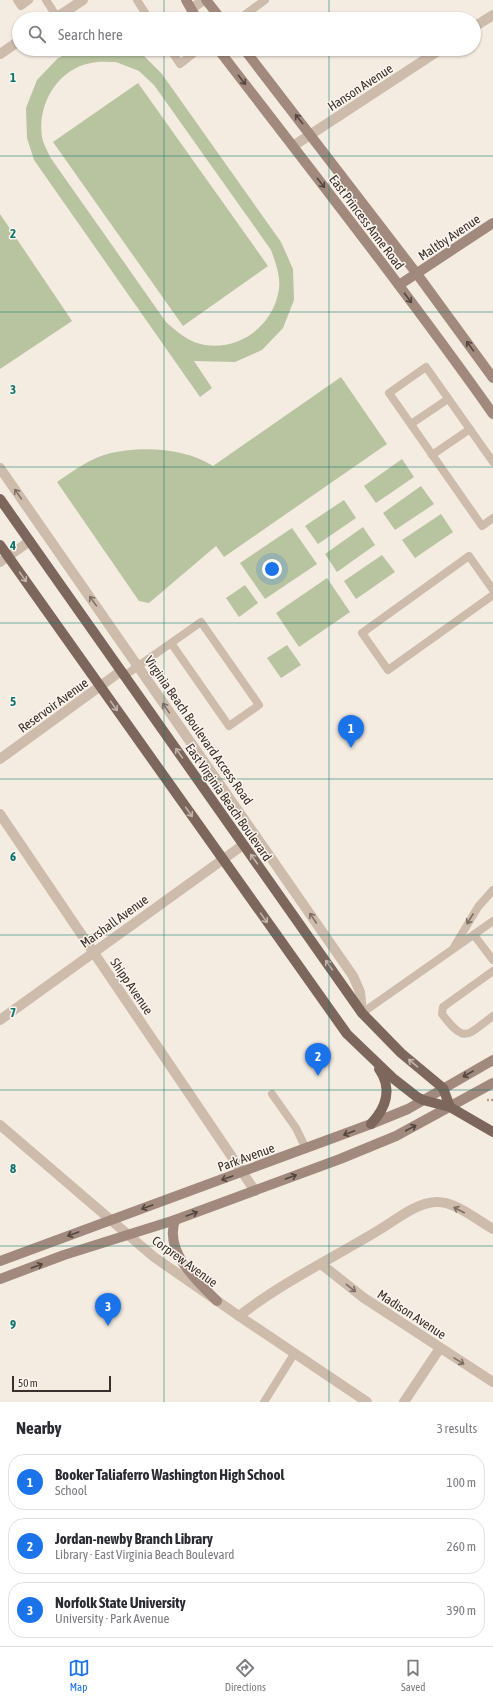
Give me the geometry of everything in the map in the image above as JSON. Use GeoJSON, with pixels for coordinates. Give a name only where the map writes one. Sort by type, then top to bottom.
{"type":"FeatureCollection","features":[{"type":"Feature","properties":{"kind":"main road"},"geometry":{"type":"LineString","coordinates":[[186,0],[193,12]]}},
{"type":"Feature","properties":{"kind":"main road"},"geometry":{"type":"LineString","coordinates":[[205,0],[215,12]]}},
{"type":"Feature","properties":{"kind":"main road","name":"East Princess Anne Road"},"geometry":{"type":"LineString","coordinates":[[223,56],[399,285],[492,410]]}},
{"type":"Feature","properties":{"kind":"main road","name":"East Princess Anne Road"},"geometry":{"type":"LineString","coordinates":[[249,56],[417,274],[493,378]]}},
{"type":"Feature","properties":{"kind":"main road","name":"Maltby Avenue"},"geometry":{"type":"LineString","coordinates":[[399,285],[493,223]]}},
{"type":"Feature","properties":{"kind":"main road","name":"East Virginia Beach Boulevard"},"geometry":{"type":"LineString","coordinates":[[0,499],[362,1013],[401,1053],[443,1088],[450,1107]]}},
{"type":"Feature","properties":{"kind":"main road"},"geometry":{"type":"LineString","coordinates":[[0,545],[4,559],[100,686],[334,1018],[347,1034],[394,1079],[423,1100],[450,1107],[493,1132]]}},
{"type":"Feature","properties":{"kind":"main road"},"geometry":{"type":"LineString","coordinates":[[371,1124],[379,1116],[387,1097],[387,1086],[384,1076],[372,1059]]}},
{"type":"Feature","properties":{"kind":"main road","name":"Park Avenue"},"geometry":{"type":"LineString","coordinates":[[0,1261],[306,1149],[408,1109],[493,1060]]}},
{"type":"Feature","properties":{"kind":"main road"},"geometry":{"type":"LineString","coordinates":[[0,1279],[64,1255],[175,1220],[396,1136],[493,1083]]}},
{"type":"Feature","properties":{"kind":"main road"},"geometry":{"type":"LineString","coordinates":[[175,1220],[172,1228],[172,1239],[175,1247],[197,1281],[217,1301]]}},
{"type":"Feature","properties":{"kind":"street"},"geometry":{"type":"LineString","coordinates":[[64,12],[83,0]]}},
{"type":"Feature","properties":{"kind":"street"},"geometry":{"type":"LineString","coordinates":[[191,9],[205,0]]}},
{"type":"Feature","properties":{"kind":"street"},"geometry":{"type":"LineString","coordinates":[[481,23],[493,15]]}},
{"type":"Feature","properties":{"kind":"street"},"geometry":{"type":"LineString","coordinates":[[0,54],[12,46]]}},
{"type":"Feature","properties":{"kind":"street","name":"Hanson Avenue"},"geometry":{"type":"LineString","coordinates":[[293,146],[430,56]]}},
{"type":"Feature","properties":{"kind":"street","name":"Virginia Beach Boulevard Access Road"},"geometry":{"type":"LineString","coordinates":[[0,468],[353,976],[360,992],[362,1013]]}},
{"type":"Feature","properties":{"kind":"street"},"geometry":{"type":"LineString","coordinates":[[4,559],[30,541]]}},
{"type":"Feature","properties":{"kind":"street","name":"Reservoir Avenue"},"geometry":{"type":"LineString","coordinates":[[0,759],[100,686],[122,673]]}},
{"type":"Feature","properties":{"kind":"street","name":"Shipp Avenue"},"geometry":{"type":"LineString","coordinates":[[0,814],[254,1190]]}},
{"type":"Feature","properties":{"kind":"street","name":"Marshall Avenue"},"geometry":{"type":"LineString","coordinates":[[0,1020],[243,845]]}},
{"type":"Feature","properties":{"kind":"street","name":"Corprew Avenue"},"geometry":{"type":"LineString","coordinates":[[0,1125],[110,1221],[154,1257],[294,1354],[367,1402]]}},
{"type":"Feature","properties":{"kind":"street"},"geometry":{"type":"LineString","coordinates":[[239,1316],[268,1294],[412,1210],[436,1202],[446,1203],[493,1229]]}},
{"type":"Feature","properties":{"kind":"street","name":"Madison Avenue"},"geometry":{"type":"LineString","coordinates":[[321,1264],[364,1298],[493,1382]]}},
{"type":"Feature","properties":{"kind":"street"},"geometry":{"type":"LineString","coordinates":[[404,1402],[440,1348]]}},
{"type":"Feature","properties":{"kind":"lane"},"geometry":{"type":"LineString","coordinates":[[17,0],[21,6],[29,0]]}},
{"type":"Feature","properties":{"kind":"lane"},"geometry":{"type":"LineString","coordinates":[[46,0],[52,12]]}},
{"type":"Feature","properties":{"kind":"lane"},"geometry":{"type":"LineString","coordinates":[[136,0],[145,12]]}},
{"type":"Feature","properties":{"kind":"lane"},"geometry":{"type":"LineString","coordinates":[[248,12],[265,0]]}},
{"type":"Feature","properties":{"kind":"lane"},"geometry":{"type":"LineString","coordinates":[[175,56],[180,64],[190,56]]}},
{"type":"Feature","properties":{"kind":"lane"},"geometry":{"type":"LineString","coordinates":[[493,462],[426,367],[389,393],[482,526],[493,518]]}},
{"type":"Feature","properties":{"kind":"lane"},"geometry":{"type":"LineString","coordinates":[[411,424],[448,399]]}},
{"type":"Feature","properties":{"kind":"lane"},"geometry":{"type":"LineString","coordinates":[[432,455],[470,429]]}},
{"type":"Feature","properties":{"kind":"lane"},"geometry":{"type":"LineString","coordinates":[[493,590],[469,556],[362,633],[388,670],[493,595]]}},
{"type":"Feature","properties":{"kind":"lane"},"geometry":{"type":"LineString","coordinates":[[122,673],[138,666],[201,622],[259,705],[228,726],[171,643]]}},
{"type":"Feature","properties":{"kind":"lane"},"geometry":{"type":"LineString","coordinates":[[451,950],[478,907],[493,890]]}},
{"type":"Feature","properties":{"kind":"lane"},"geometry":{"type":"LineString","coordinates":[[362,1013],[493,921]]}},
{"type":"Feature","properties":{"kind":"lane"},"geometry":{"type":"LineString","coordinates":[[474,935],[493,960]]}},
{"type":"Feature","properties":{"kind":"lane"},"geometry":{"type":"LineString","coordinates":[[493,971],[443,1007],[442,1014],[455,1032],[463,1035],[471,1032],[493,1016]]}},
{"type":"Feature","properties":{"kind":"lane"},"geometry":{"type":"LineString","coordinates":[[272,1094],[296,1128],[306,1149]]}},
{"type":"Feature","properties":{"kind":"lane"},"geometry":{"type":"LineString","coordinates":[[264,1402],[294,1354]]}},
{"type":"Feature","properties":{"kind":"path"},"geometry":{"type":"LineString","coordinates":[[486,1100],[493,1100]]}},
{"type":"Feature","properties":{"kind":"green space"},"geometry":{"type":"Polygon","coordinates":[[[63,56],[144,56],[162,74],[281,242],[293,269],[294,300],[283,328],[262,350],[235,362],[194,361],[212,388],[200,397],[34,160],[27,138],[26,108],[37,80],[58,58],[63,56]],[[116,62],[91,63],[79,67],[68,73],[59,81],[46,101],[41,125],[43,142],[50,157],[166,322],[184,336],[199,344],[218,346],[230,344],[252,334],[261,326],[274,306],[279,288],[278,272],[275,261],[271,250],[154,85],[139,71],[116,62]]]}},
{"type":"Feature","properties":{"kind":"green space"},"geometry":{"type":"Polygon","coordinates":[[[138,83],[268,266],[183,326],[53,142],[138,83]]]}},
{"type":"Feature","properties":{"kind":"green space"},"geometry":{"type":"Polygon","coordinates":[[[0,214],[72,321],[0,369],[0,214]]]}},
{"type":"Feature","properties":{"kind":"green space"},"geometry":{"type":"Polygon","coordinates":[[[341,377],[387,444],[224,557],[216,546],[149,603],[139,601],[57,482],[83,465],[97,458],[123,451],[150,449],[177,452],[190,455],[213,466],[341,377]]]}},
{"type":"Feature","properties":{"kind":"green space"},"geometry":{"type":"Polygon","coordinates":[[[402,459],[414,477],[376,503],[364,486],[402,459]]]}},
{"type":"Feature","properties":{"kind":"green space"},"geometry":{"type":"Polygon","coordinates":[[[421,486],[434,504],[395,530],[383,513],[421,486]]]}},
{"type":"Feature","properties":{"kind":"green space"},"geometry":{"type":"Polygon","coordinates":[[[344,500],[356,518],[318,544],[305,526],[344,500]]]}},
{"type":"Feature","properties":{"kind":"green space"},"geometry":{"type":"Polygon","coordinates":[[[441,514],[453,532],[415,558],[402,540],[441,514]]]}},
{"type":"Feature","properties":{"kind":"green space"},"geometry":{"type":"Polygon","coordinates":[[[363,527],[375,545],[337,572],[325,554],[363,527]]]}},
{"type":"Feature","properties":{"kind":"green space"},"geometry":{"type":"Polygon","coordinates":[[[292,528],[317,564],[265,599],[240,563],[292,528]]]}},
{"type":"Feature","properties":{"kind":"green space"},"geometry":{"type":"Polygon","coordinates":[[[382,555],[395,572],[356,599],[344,581],[382,555]]]}},
{"type":"Feature","properties":{"kind":"green space"},"geometry":{"type":"Polygon","coordinates":[[[327,578],[350,612],[299,647],[276,613],[327,578]]]}},
{"type":"Feature","properties":{"kind":"green space"},"geometry":{"type":"Polygon","coordinates":[[[245,585],[258,603],[239,617],[226,598],[245,585]]]}},
{"type":"Feature","properties":{"kind":"green space"},"geometry":{"type":"Polygon","coordinates":[[[287,645],[301,665],[281,678],[267,658],[287,645]]]}},
{"type":"Feature","properties":{"kind":"place","name":"Booker Taliaferro Washington High School"},"geometry":{"type":"Point","coordinates":[351,748]}},
{"type":"Feature","properties":{"kind":"place","name":"Jordan-newby Branch Library"},"geometry":{"type":"Point","coordinates":[318,1076]}},
{"type":"Feature","properties":{"kind":"place","name":"Norfolk State University"},"geometry":{"type":"Point","coordinates":[108,1326]}}]}
